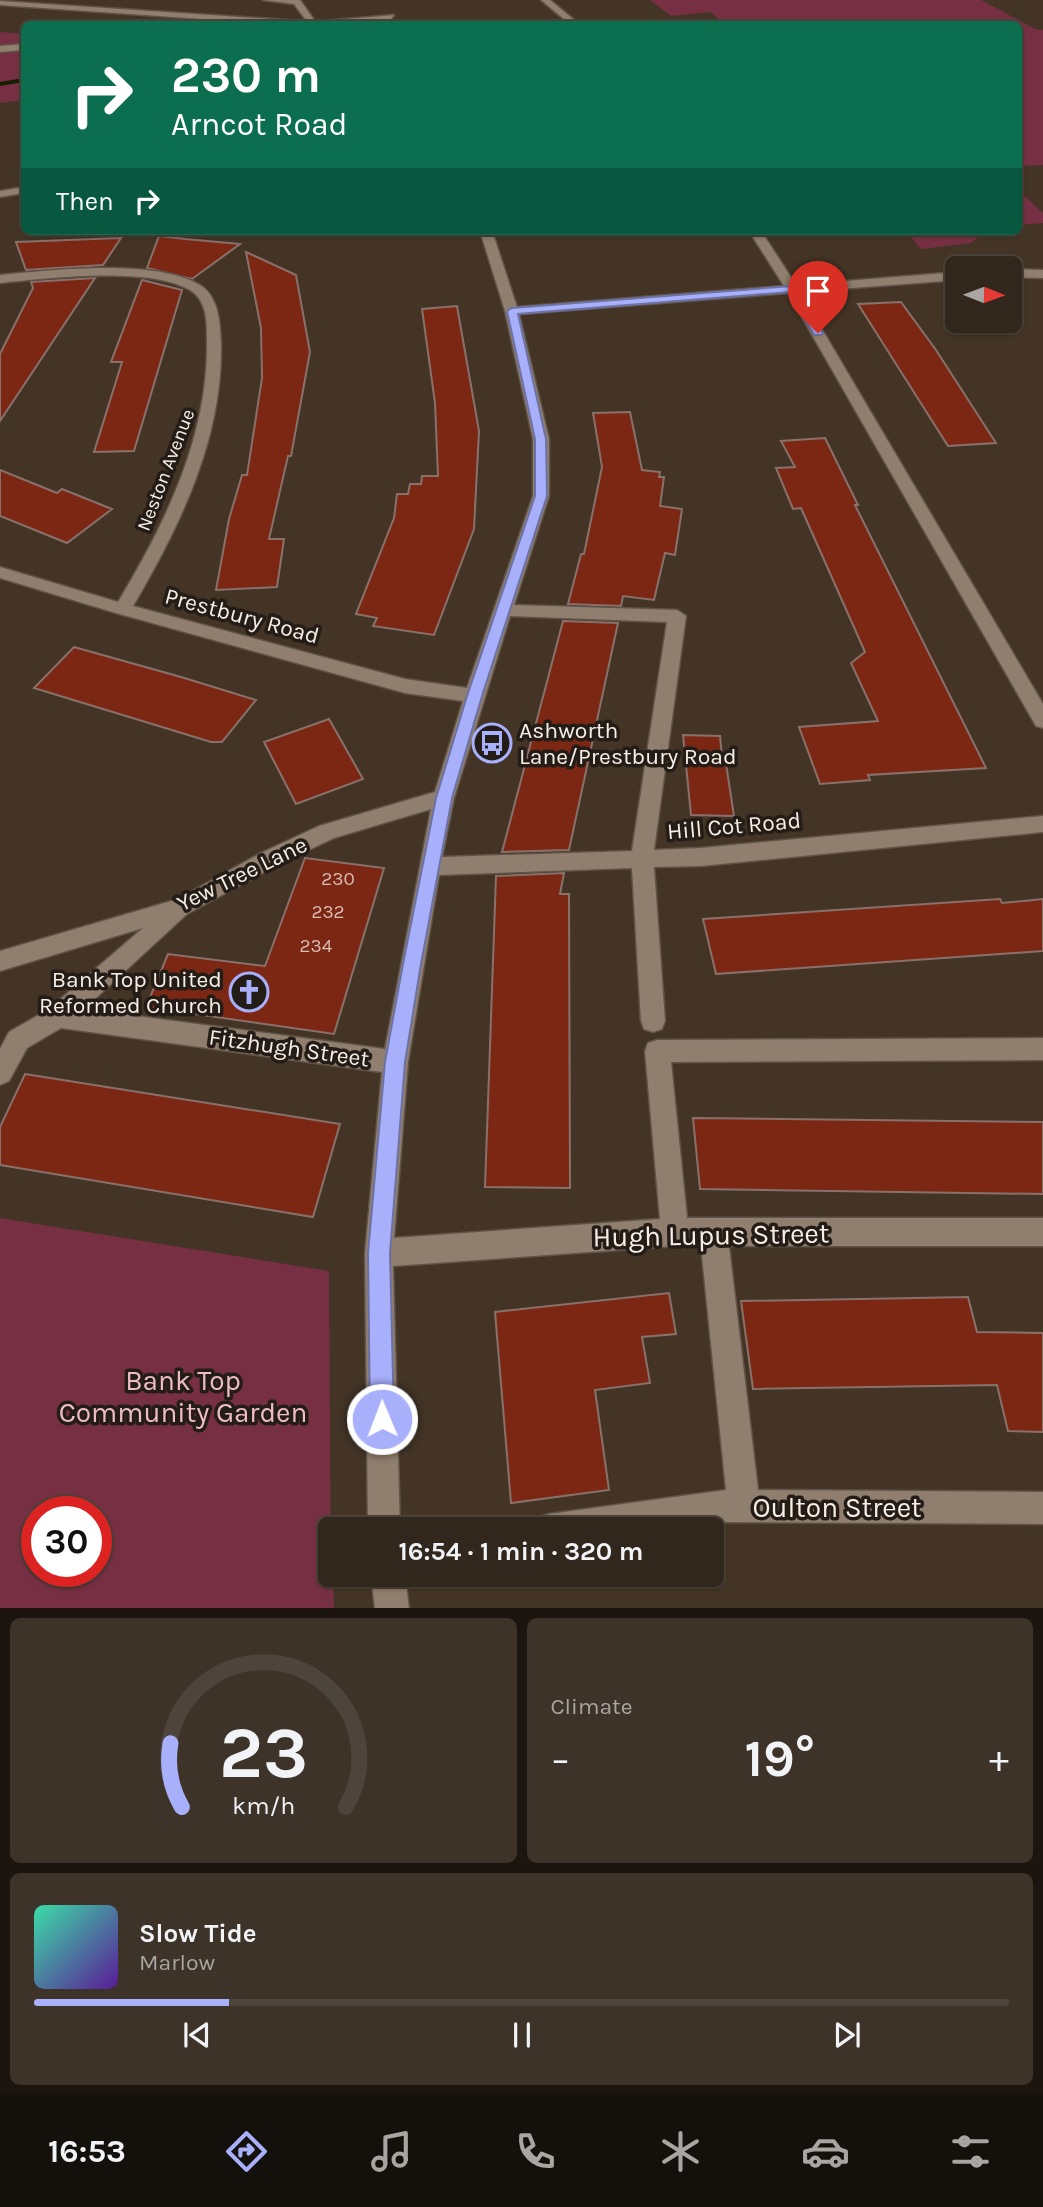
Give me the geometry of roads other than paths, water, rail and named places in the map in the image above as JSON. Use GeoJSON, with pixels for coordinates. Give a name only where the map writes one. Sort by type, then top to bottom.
{"type":"FeatureCollection","features":[{"type":"Feature","properties":{"kind":"street"},"geometry":{"type":"LineString","coordinates":[[76,9],[90,0]]}},
{"type":"Feature","properties":{"kind":"street"},"geometry":{"type":"LineString","coordinates":[[267,0],[296,1],[311,21]]}},
{"type":"Feature","properties":{"kind":"street"},"geometry":{"type":"LineString","coordinates":[[545,0],[571,21]]}},
{"type":"Feature","properties":{"kind":"street"},"geometry":{"type":"LineString","coordinates":[[0,3],[257,21]]}},
{"type":"Feature","properties":{"kind":"street"},"geometry":{"type":"LineString","coordinates":[[382,9],[393,21]]}},
{"type":"Feature","properties":{"kind":"street"},"geometry":{"type":"LineString","coordinates":[[0,49],[21,47]]}},
{"type":"Feature","properties":{"kind":"street"},"geometry":{"type":"LineString","coordinates":[[0,194],[21,190]]}},
{"type":"Feature","properties":{"kind":"street"},"geometry":{"type":"LineString","coordinates":[[384,1517],[379,1253],[395,1062],[429,866],[444,798],[474,696],[541,496],[541,439],[512,311],[487,235]]}},
{"type":"Feature","properties":{"kind":"street"},"geometry":{"type":"LineString","coordinates":[[758,235],[792,289],[1043,721]]}},
{"type":"Feature","properties":{"kind":"street"},"geometry":{"type":"LineString","coordinates":[[1022,273],[1043,274]]}},
{"type":"Feature","properties":{"kind":"street","name":"Neston Avenue"},"geometry":{"type":"LineString","coordinates":[[0,279],[158,275],[197,289],[207,300],[212,313],[216,349],[214,388],[207,424],[151,563],[122,609]]}},
{"type":"Feature","properties":{"kind":"street"},"geometry":{"type":"LineString","coordinates":[[512,311],[945,277]]}},
{"type":"Feature","properties":{"kind":"street","name":"Prestbury Road"},"geometry":{"type":"LineString","coordinates":[[4,580],[122,609],[405,686],[474,696]]}},
{"type":"Feature","properties":{"kind":"street"},"geometry":{"type":"LineString","coordinates":[[504,610],[677,616],[642,860],[653,1021]]}},
{"type":"Feature","properties":{"kind":"street","name":"Yew Tree Lane"},"geometry":{"type":"LineString","coordinates":[[0,961],[184,906],[269,859],[327,832],[444,798]]}},
{"type":"Feature","properties":{"kind":"street","name":"Hill Cot Road"},"geometry":{"type":"LineString","coordinates":[[429,866],[642,860],[1043,824]]}},
{"type":"Feature","properties":{"kind":"street"},"geometry":{"type":"LineString","coordinates":[[0,1073],[18,1040],[58,1017],[184,906]]}},
{"type":"Feature","properties":{"kind":"street","name":"Fitzhugh Street"},"geometry":{"type":"LineString","coordinates":[[58,1017],[395,1062]]}},
{"type":"Feature","properties":{"kind":"street"},"geometry":{"type":"LineString","coordinates":[[676,1232],[657,1051],[1043,1049]]}},
{"type":"Feature","properties":{"kind":"street","name":"Hugh Lupus Street"},"geometry":{"type":"LineString","coordinates":[[379,1253],[676,1232],[1043,1232]]}},
{"type":"Feature","properties":{"kind":"street"},"geometry":{"type":"LineString","coordinates":[[713,1232],[744,1506]]}},
{"type":"Feature","properties":{"kind":"street","name":"Oulton Street"},"geometry":{"type":"LineString","coordinates":[[655,1517],[744,1506],[1043,1508]]}},
{"type":"Feature","properties":{"kind":"street"},"geometry":{"type":"LineString","coordinates":[[389,1587],[392,1608]]}},
{"type":"Feature","properties":{"kind":"waterway"},"geometry":{"type":"LineString","coordinates":[[0,84],[21,80]]}},
{"type":"Feature","properties":{"kind":"place","name":"Ashworth Lane/Prestbury Road"},"geometry":{"type":"Point","coordinates":[492,743]}},
{"type":"Feature","properties":{"kind":"place","name":"Bank Top United Reformed Church"},"geometry":{"type":"Point","coordinates":[249,992]}},
{"type":"Feature","properties":{"kind":"park label","name":"Bank Top Community Garden"},"geometry":{"type":"Point","coordinates":[183,1396]}}]}
